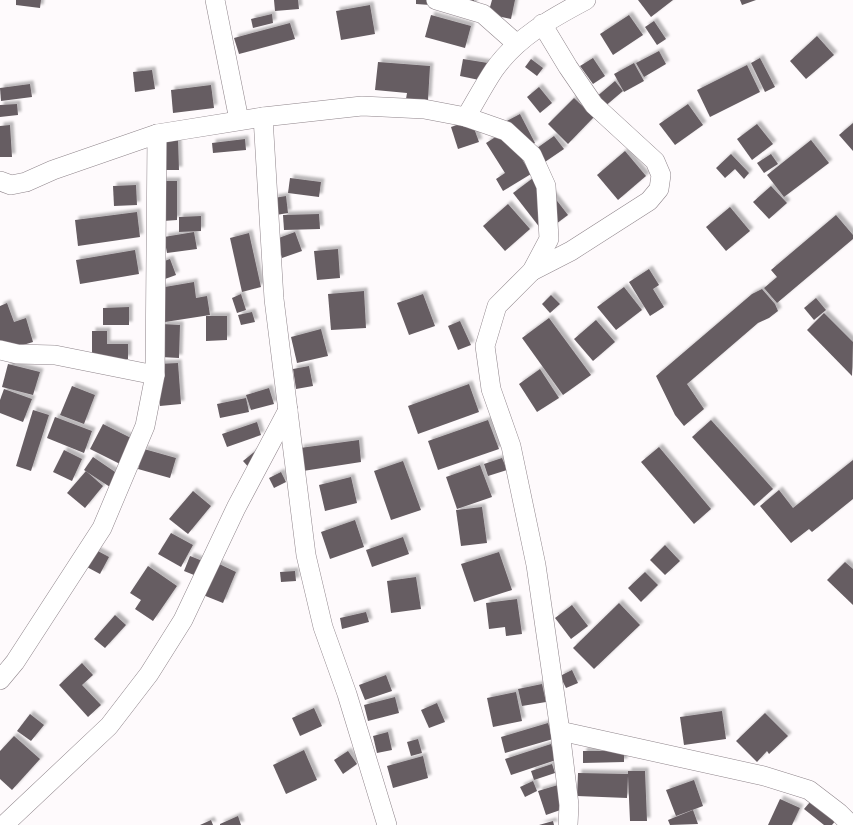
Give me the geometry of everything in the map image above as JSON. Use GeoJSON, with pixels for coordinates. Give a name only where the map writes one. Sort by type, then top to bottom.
{"type":"FeatureCollection","features":[{"type":"Feature","properties":{"kind":"street"},"geometry":{"type":"LineString","coordinates":[[215,0],[239,120]]}},
{"type":"Feature","properties":{"kind":"street"},"geometry":{"type":"LineString","coordinates":[[436,0],[485,7],[517,44]]}},
{"type":"Feature","properties":{"kind":"street"},"geometry":{"type":"LineString","coordinates":[[466,117],[494,69],[517,44],[542,24],[586,0]]}},
{"type":"Feature","properties":{"kind":"street"},"geometry":{"type":"LineString","coordinates":[[532,271],[571,251],[649,201],[659,189],[661,175],[656,161],[594,105],[568,67],[542,24]]}},
{"type":"Feature","properties":{"kind":"street"},"geometry":{"type":"LineString","coordinates":[[0,181],[11,185],[26,182],[52,170],[157,134],[239,120],[362,106],[424,109],[466,117],[506,131],[532,155],[546,186],[549,238],[532,271],[497,306],[485,346],[491,390],[512,446],[536,565],[560,731],[569,805],[568,825]]}},
{"type":"Feature","properties":{"kind":"street"},"geometry":{"type":"LineString","coordinates":[[263,117],[274,299],[306,555],[323,627],[347,694],[387,825]]}},
{"type":"Feature","properties":{"kind":"street"},"geometry":{"type":"LineString","coordinates":[[0,680],[19,656],[102,528],[145,426],[155,375],[157,134]]}},
{"type":"Feature","properties":{"kind":"street"},"geometry":{"type":"LineString","coordinates":[[0,350],[17,354],[55,355],[155,375]]}},
{"type":"Feature","properties":{"kind":"street"},"geometry":{"type":"LineString","coordinates":[[6,824],[110,726],[149,674],[184,620],[236,508],[288,410]]}},
{"type":"Feature","properties":{"kind":"street"},"geometry":{"type":"LineString","coordinates":[[560,731],[764,776],[809,790],[839,813],[851,825]]}},
{"type":"Feature","properties":{"kind":"building"},"geometry":{"type":"Polygon","coordinates":[[[16,0],[41,0],[40,8],[16,5],[16,0]]]}},
{"type":"Feature","properties":{"kind":"building"},"geometry":{"type":"Polygon","coordinates":[[[274,0],[298,0],[299,9],[275,11],[274,0]]]}},
{"type":"Feature","properties":{"kind":"building"},"geometry":{"type":"Polygon","coordinates":[[[416,0],[474,0],[473,8],[416,4],[416,0]]]}},
{"type":"Feature","properties":{"kind":"building"},"geometry":{"type":"Polygon","coordinates":[[[492,0],[515,0],[511,19],[488,14],[492,0]]]}},
{"type":"Feature","properties":{"kind":"building"},"geometry":{"type":"Polygon","coordinates":[[[638,0],[673,0],[651,17],[638,0]]]}},
{"type":"Feature","properties":{"kind":"building"},"geometry":{"type":"Polygon","coordinates":[[[740,0],[756,0],[742,5],[740,0]]]}},
{"type":"Feature","properties":{"kind":"building"},"geometry":{"type":"Polygon","coordinates":[[[370,5],[375,34],[341,40],[336,11],[370,5]]]}},
{"type":"Feature","properties":{"kind":"building"},"geometry":{"type":"Polygon","coordinates":[[[272,14],[273,23],[253,28],[251,19],[272,14]]]}},
{"type":"Feature","properties":{"kind":"building"},"geometry":{"type":"Polygon","coordinates":[[[431,15],[471,26],[465,48],[425,37],[431,15]]]}},
{"type":"Feature","properties":{"kind":"building"},"geometry":{"type":"Polygon","coordinates":[[[629,15],[643,35],[613,55],[600,34],[629,15]]]}},
{"type":"Feature","properties":{"kind":"building"},"geometry":{"type":"Polygon","coordinates":[[[654,21],[666,39],[657,45],[645,27],[654,21]]]}},
{"type":"Feature","properties":{"kind":"building"},"geometry":{"type":"Polygon","coordinates":[[[290,23],[295,39],[239,54],[234,38],[290,23]]]}},
{"type":"Feature","properties":{"kind":"building"},"geometry":{"type":"Polygon","coordinates":[[[817,36],[834,55],[806,79],[790,61],[817,36]]]}},
{"type":"Feature","properties":{"kind":"building"},"geometry":{"type":"Polygon","coordinates":[[[659,51],[666,64],[644,77],[636,63],[659,51]]]}},
{"type":"Feature","properties":{"kind":"building"},"geometry":{"type":"Polygon","coordinates":[[[593,58],[605,76],[593,84],[580,66],[593,58]]]}},
{"type":"Feature","properties":{"kind":"building"},"geometry":{"type":"Polygon","coordinates":[[[760,58],[775,87],[765,92],[751,63],[760,58]]]}},
{"type":"Feature","properties":{"kind":"building"},"geometry":{"type":"Polygon","coordinates":[[[463,59],[488,63],[484,81],[460,76],[463,59]]]}},
{"type":"Feature","properties":{"kind":"building"},"geometry":{"type":"Polygon","coordinates":[[[531,59],[543,68],[537,76],[525,67],[531,59]]]}},
{"type":"Feature","properties":{"kind":"building"},"geometry":{"type":"Polygon","coordinates":[[[378,62],[430,66],[428,100],[406,99],[407,93],[375,90],[378,62]]]}},
{"type":"Feature","properties":{"kind":"building"},"geometry":{"type":"Polygon","coordinates":[[[634,63],[644,81],[624,92],[614,74],[634,63]]]}},
{"type":"Feature","properties":{"kind":"building"},"geometry":{"type":"Polygon","coordinates":[[[747,65],[760,92],[710,117],[697,90],[747,65]]]}},
{"type":"Feature","properties":{"kind":"building"},"geometry":{"type":"Polygon","coordinates":[[[152,70],[155,89],[135,92],[133,72],[152,70]]]}},
{"type":"Feature","properties":{"kind":"building"},"geometry":{"type":"Polygon","coordinates":[[[615,81],[623,91],[603,108],[595,98],[615,81]]]}},
{"type":"Feature","properties":{"kind":"building"},"geometry":{"type":"Polygon","coordinates":[[[30,84],[32,97],[1,101],[0,88],[30,84]]]}},
{"type":"Feature","properties":{"kind":"building"},"geometry":{"type":"Polygon","coordinates":[[[211,85],[214,108],[173,113],[171,90],[211,85]]]}},
{"type":"Feature","properties":{"kind":"building"},"geometry":{"type":"Polygon","coordinates":[[[539,87],[552,103],[540,113],[527,97],[539,87]]]}},
{"type":"Feature","properties":{"kind":"building"},"geometry":{"type":"Polygon","coordinates":[[[574,98],[594,117],[568,144],[548,124],[574,98]]]}},
{"type":"Feature","properties":{"kind":"building"},"geometry":{"type":"Polygon","coordinates":[[[17,104],[18,115],[0,117],[0,105],[17,104]]]}},
{"type":"Feature","properties":{"kind":"building"},"geometry":{"type":"Polygon","coordinates":[[[688,104],[703,125],[675,145],[659,124],[688,104]]]}},
{"type":"Feature","properties":{"kind":"building"},"geometry":{"type":"Polygon","coordinates":[[[520,114],[535,143],[519,152],[503,123],[520,114]]]}},
{"type":"Feature","properties":{"kind":"building"},"geometry":{"type":"Polygon","coordinates":[[[471,120],[479,142],[458,149],[451,127],[471,120]]]}},
{"type":"Feature","properties":{"kind":"building"},"geometry":{"type":"Polygon","coordinates":[[[853,123],[853,151],[839,135],[853,123]]]}},
{"type":"Feature","properties":{"kind":"building"},"geometry":{"type":"Polygon","coordinates":[[[757,124],[773,144],[752,160],[737,139],[757,124]]]}},
{"type":"Feature","properties":{"kind":"building"},"geometry":{"type":"Polygon","coordinates":[[[10,125],[12,157],[0,157],[0,126],[10,125]]]}},
{"type":"Feature","properties":{"kind":"building"},"geometry":{"type":"Polygon","coordinates":[[[505,131],[531,174],[503,191],[496,179],[505,173],[486,143],[505,131]]]}},
{"type":"Feature","properties":{"kind":"building"},"geometry":{"type":"Polygon","coordinates":[[[554,136],[564,149],[539,166],[530,153],[554,136]]]}},
{"type":"Feature","properties":{"kind":"building"},"geometry":{"type":"Polygon","coordinates":[[[164,139],[178,139],[179,170],[165,170],[164,139]]]}},
{"type":"Feature","properties":{"kind":"building"},"geometry":{"type":"Polygon","coordinates":[[[245,139],[246,150],[213,153],[212,143],[245,139]]]}},
{"type":"Feature","properties":{"kind":"building"},"geometry":{"type":"Polygon","coordinates":[[[811,140],[829,163],[784,197],[767,175],[811,140]]]}},
{"type":"Feature","properties":{"kind":"building"},"geometry":{"type":"Polygon","coordinates":[[[625,151],[646,176],[618,200],[597,175],[625,151]]]}},
{"type":"Feature","properties":{"kind":"building"},"geometry":{"type":"Polygon","coordinates":[[[731,154],[749,173],[744,179],[735,169],[725,178],[716,168],[731,154]]]}},
{"type":"Feature","properties":{"kind":"building"},"geometry":{"type":"Polygon","coordinates":[[[771,154],[778,164],[764,173],[757,163],[771,154]]]}},
{"type":"Feature","properties":{"kind":"building"},"geometry":{"type":"Polygon","coordinates":[[[537,175],[568,215],[544,233],[513,193],[537,175]]]}},
{"type":"Feature","properties":{"kind":"building"},"geometry":{"type":"Polygon","coordinates":[[[290,178],[321,182],[319,197],[288,193],[290,178]]]}},
{"type":"Feature","properties":{"kind":"building"},"geometry":{"type":"Polygon","coordinates":[[[162,181],[177,181],[177,220],[163,221],[162,181]]]}},
{"type":"Feature","properties":{"kind":"building"},"geometry":{"type":"Polygon","coordinates":[[[136,185],[137,205],[114,206],[113,186],[136,185]]]}},
{"type":"Feature","properties":{"kind":"building"},"geometry":{"type":"Polygon","coordinates":[[[771,186],[787,203],[769,219],[753,202],[771,186]]]}},
{"type":"Feature","properties":{"kind":"building"},"geometry":{"type":"Polygon","coordinates":[[[286,196],[288,213],[276,215],[274,198],[286,196]]]}},
{"type":"Feature","properties":{"kind":"building"},"geometry":{"type":"Polygon","coordinates":[[[508,204],[530,229],[505,251],[483,226],[508,204]]]}},
{"type":"Feature","properties":{"kind":"building"},"geometry":{"type":"Polygon","coordinates":[[[730,207],[750,231],[726,251],[706,227],[730,207]]]}},
{"type":"Feature","properties":{"kind":"building"},"geometry":{"type":"Polygon","coordinates":[[[137,212],[140,237],[78,246],[75,220],[137,212]]]}},
{"type":"Feature","properties":{"kind":"building"},"geometry":{"type":"Polygon","coordinates":[[[319,214],[320,229],[284,230],[283,215],[319,214]]]}},
{"type":"Feature","properties":{"kind":"building"},"geometry":{"type":"Polygon","coordinates":[[[836,215],[853,235],[853,239],[777,303],[764,288],[777,277],[771,270],[836,215]]]}},
{"type":"Feature","properties":{"kind":"building"},"geometry":{"type":"Polygon","coordinates":[[[201,216],[201,231],[179,232],[179,217],[201,216]]]}},
{"type":"Feature","properties":{"kind":"building"},"geometry":{"type":"Polygon","coordinates":[[[194,232],[197,249],[167,253],[164,237],[194,232]]]}},
{"type":"Feature","properties":{"kind":"building"},"geometry":{"type":"Polygon","coordinates":[[[295,232],[302,251],[282,258],[276,239],[295,232]]]}},
{"type":"Feature","properties":{"kind":"building"},"geometry":{"type":"Polygon","coordinates":[[[249,233],[261,287],[242,292],[230,238],[249,233]]]}},
{"type":"Feature","properties":{"kind":"building"},"geometry":{"type":"Polygon","coordinates":[[[338,249],[340,278],[317,280],[314,251],[338,249]]]}},
{"type":"Feature","properties":{"kind":"building"},"geometry":{"type":"Polygon","coordinates":[[[135,250],[139,274],[80,284],[76,260],[135,250]]]}},
{"type":"Feature","properties":{"kind":"building"},"geometry":{"type":"Polygon","coordinates":[[[170,259],[176,275],[165,279],[159,263],[170,259]]]}},
{"type":"Feature","properties":{"kind":"building"},"geometry":{"type":"Polygon","coordinates":[[[649,269],[659,285],[653,289],[664,307],[650,316],[629,282],[649,269]]]}},
{"type":"Feature","properties":{"kind":"building"},"geometry":{"type":"Polygon","coordinates":[[[194,282],[196,298],[207,296],[210,315],[165,322],[159,288],[194,282]]]}},
{"type":"Feature","properties":{"kind":"building"},"geometry":{"type":"Polygon","coordinates":[[[624,287],[642,310],[616,330],[597,307],[624,287]]]}},
{"type":"Feature","properties":{"kind":"building"},"geometry":{"type":"Polygon","coordinates":[[[762,289],[775,304],[778,311],[769,318],[758,323],[687,384],[704,409],[684,426],[675,415],[656,376],[752,294],[762,289]]]}},
{"type":"Feature","properties":{"kind":"building"},"geometry":{"type":"Polygon","coordinates":[[[364,291],[366,328],[331,330],[328,294],[364,291]]]}},
{"type":"Feature","properties":{"kind":"building"},"geometry":{"type":"Polygon","coordinates":[[[241,294],[246,310],[237,313],[232,298],[241,294]]]}},
{"type":"Feature","properties":{"kind":"building"},"geometry":{"type":"Polygon","coordinates":[[[423,294],[435,326],[409,335],[397,303],[423,294]]]}},
{"type":"Feature","properties":{"kind":"building"},"geometry":{"type":"Polygon","coordinates":[[[551,295],[560,304],[550,313],[542,304],[551,295]]]}},
{"type":"Feature","properties":{"kind":"building"},"geometry":{"type":"Polygon","coordinates":[[[816,298],[826,310],[814,320],[804,308],[816,298]]]}},
{"type":"Feature","properties":{"kind":"building"},"geometry":{"type":"Polygon","coordinates":[[[7,303],[14,322],[26,318],[33,342],[0,352],[0,306],[7,303]]]}},
{"type":"Feature","properties":{"kind":"building"},"geometry":{"type":"Polygon","coordinates":[[[129,307],[129,325],[103,325],[103,308],[129,307]]]}},
{"type":"Feature","properties":{"kind":"building"},"geometry":{"type":"Polygon","coordinates":[[[252,312],[255,322],[241,325],[238,315],[252,312]]]}},
{"type":"Feature","properties":{"kind":"building"},"geometry":{"type":"Polygon","coordinates":[[[824,313],[853,342],[852,376],[807,330],[824,313]]]}},
{"type":"Feature","properties":{"kind":"building"},"geometry":{"type":"Polygon","coordinates":[[[206,316],[227,316],[227,340],[206,341],[206,316]]]}},
{"type":"Feature","properties":{"kind":"building"},"geometry":{"type":"Polygon","coordinates":[[[549,318],[591,375],[563,395],[522,338],[549,318]]]}},
{"type":"Feature","properties":{"kind":"building"},"geometry":{"type":"Polygon","coordinates":[[[596,320],[615,342],[593,361],[574,339],[596,320]]]}},
{"type":"Feature","properties":{"kind":"building"},"geometry":{"type":"Polygon","coordinates":[[[460,321],[471,345],[458,350],[448,326],[460,321]]]}},
{"type":"Feature","properties":{"kind":"building"},"geometry":{"type":"Polygon","coordinates":[[[162,324],[180,325],[179,358],[161,357],[162,324]]]}},
{"type":"Feature","properties":{"kind":"building"},"geometry":{"type":"Polygon","coordinates":[[[321,329],[328,356],[297,363],[291,337],[321,329]]]}},
{"type":"Feature","properties":{"kind":"building"},"geometry":{"type":"Polygon","coordinates":[[[92,331],[107,331],[107,344],[128,344],[128,359],[92,360],[92,331]]]}},
{"type":"Feature","properties":{"kind":"building"},"geometry":{"type":"Polygon","coordinates":[[[178,363],[181,404],[160,406],[157,364],[178,363]]]}},
{"type":"Feature","properties":{"kind":"building"},"geometry":{"type":"Polygon","coordinates":[[[8,364],[40,372],[33,395],[2,387],[8,364]]]}},
{"type":"Feature","properties":{"kind":"building"},"geometry":{"type":"Polygon","coordinates":[[[309,366],[313,386],[296,389],[293,369],[309,366]]]}},
{"type":"Feature","properties":{"kind":"building"},"geometry":{"type":"Polygon","coordinates":[[[540,369],[559,398],[537,412],[519,384],[540,369]]]}},
{"type":"Feature","properties":{"kind":"building"},"geometry":{"type":"Polygon","coordinates":[[[469,384],[479,412],[418,434],[408,406],[469,384]]]}},
{"type":"Feature","properties":{"kind":"building"},"geometry":{"type":"Polygon","coordinates":[[[72,386],[95,395],[84,424],[60,415],[72,386]]]}},
{"type":"Feature","properties":{"kind":"building"},"geometry":{"type":"Polygon","coordinates":[[[269,388],[274,404],[251,410],[246,395],[269,388]]]}},
{"type":"Feature","properties":{"kind":"building"},"geometry":{"type":"Polygon","coordinates":[[[4,389],[32,399],[23,422],[0,413],[0,400],[4,389]]]}},
{"type":"Feature","properties":{"kind":"building"},"geometry":{"type":"Polygon","coordinates":[[[246,398],[249,412],[220,418],[217,404],[246,398]]]}},
{"type":"Feature","properties":{"kind":"building"},"geometry":{"type":"Polygon","coordinates":[[[33,410],[49,415],[31,471],[16,466],[33,410]]]}},
{"type":"Feature","properties":{"kind":"building"},"geometry":{"type":"Polygon","coordinates":[[[55,417],[92,431],[84,453],[47,438],[55,417]]]}},
{"type":"Feature","properties":{"kind":"building"},"geometry":{"type":"Polygon","coordinates":[[[488,420],[499,449],[438,470],[428,441],[488,420]]]}},
{"type":"Feature","properties":{"kind":"building"},"geometry":{"type":"Polygon","coordinates":[[[711,420],[773,489],[754,506],[692,437],[711,420]]]}},
{"type":"Feature","properties":{"kind":"building"},"geometry":{"type":"Polygon","coordinates":[[[257,422],[261,435],[227,447],[222,434],[257,422]]]}},
{"type":"Feature","properties":{"kind":"building"},"geometry":{"type":"Polygon","coordinates":[[[103,424],[135,440],[122,465],[90,449],[103,424]]]}},
{"type":"Feature","properties":{"kind":"building"},"geometry":{"type":"Polygon","coordinates":[[[359,440],[361,462],[303,471],[300,448],[359,440]]]}},
{"type":"Feature","properties":{"kind":"building"},"geometry":{"type":"Polygon","coordinates":[[[659,447],[711,509],[694,524],[641,462],[659,447]]]}},
{"type":"Feature","properties":{"kind":"building"},"geometry":{"type":"Polygon","coordinates":[[[259,448],[251,470],[243,461],[259,448]]]}},
{"type":"Feature","properties":{"kind":"building"},"geometry":{"type":"Polygon","coordinates":[[[144,449],[176,458],[170,478],[138,469],[144,449]]]}},
{"type":"Feature","properties":{"kind":"building"},"geometry":{"type":"Polygon","coordinates":[[[64,450],[82,459],[72,481],[53,472],[64,450]]]}},
{"type":"Feature","properties":{"kind":"building"},"geometry":{"type":"Polygon","coordinates":[[[93,457],[118,474],[110,487],[84,470],[93,457]]]}},
{"type":"Feature","properties":{"kind":"building"},"geometry":{"type":"Polygon","coordinates":[[[502,458],[507,470],[488,476],[484,464],[502,458]]]}},
{"type":"Feature","properties":{"kind":"building"},"geometry":{"type":"Polygon","coordinates":[[[853,460],[853,499],[812,532],[809,529],[791,543],[760,506],[779,490],[793,508],[853,460]]]}},
{"type":"Feature","properties":{"kind":"building"},"geometry":{"type":"Polygon","coordinates":[[[403,461],[421,510],[391,520],[374,471],[403,461]]]}},
{"type":"Feature","properties":{"kind":"building"},"geometry":{"type":"Polygon","coordinates":[[[480,465],[492,497],[457,509],[446,477],[480,465]]]}},
{"type":"Feature","properties":{"kind":"building"},"geometry":{"type":"Polygon","coordinates":[[[86,471],[103,486],[85,508],[67,493],[86,471]]]}},
{"type":"Feature","properties":{"kind":"building"},"geometry":{"type":"Polygon","coordinates":[[[281,472],[286,482],[274,488],[269,478],[281,472]]]}},
{"type":"Feature","properties":{"kind":"building"},"geometry":{"type":"Polygon","coordinates":[[[351,477],[357,503],[325,511],[319,485],[351,477]]]}},
{"type":"Feature","properties":{"kind":"building"},"geometry":{"type":"Polygon","coordinates":[[[193,491],[211,506],[188,534],[169,519],[193,491]]]}},
{"type":"Feature","properties":{"kind":"building"},"geometry":{"type":"Polygon","coordinates":[[[482,507],[487,543],[461,546],[456,510],[482,507]]]}},
{"type":"Feature","properties":{"kind":"building"},"geometry":{"type":"Polygon","coordinates":[[[355,520],[364,547],[330,559],[321,532],[355,520]]]}},
{"type":"Feature","properties":{"kind":"building"},"geometry":{"type":"Polygon","coordinates":[[[171,533],[193,545],[181,567],[158,554],[171,533]]]}},
{"type":"Feature","properties":{"kind":"building"},"geometry":{"type":"Polygon","coordinates":[[[403,537],[409,554],[372,567],[366,550],[403,537]]]}},
{"type":"Feature","properties":{"kind":"building"},"geometry":{"type":"Polygon","coordinates":[[[665,545],[680,561],[665,575],[650,560],[665,545]]]}},
{"type":"Feature","properties":{"kind":"building"},"geometry":{"type":"Polygon","coordinates":[[[94,549],[109,557],[100,574],[85,566],[94,549]]]}},
{"type":"Feature","properties":{"kind":"building"},"geometry":{"type":"Polygon","coordinates":[[[499,552],[512,590],[474,602],[461,564],[499,552]]]}},
{"type":"Feature","properties":{"kind":"building"},"geometry":{"type":"Polygon","coordinates":[[[190,556],[205,562],[199,577],[184,571],[190,556]]]}},
{"type":"Feature","properties":{"kind":"building"},"geometry":{"type":"Polygon","coordinates":[[[845,562],[853,569],[853,605],[827,580],[845,562]]]}},
{"type":"Feature","properties":{"kind":"building"},"geometry":{"type":"Polygon","coordinates":[[[217,563],[236,572],[223,603],[203,595],[217,563]]]}},
{"type":"Feature","properties":{"kind":"building"},"geometry":{"type":"Polygon","coordinates":[[[148,566],[177,586],[153,621],[135,609],[141,600],[130,593],[148,566]]]}},
{"type":"Feature","properties":{"kind":"building"},"geometry":{"type":"Polygon","coordinates":[[[295,571],[296,581],[281,582],[280,572],[295,571]]]}},
{"type":"Feature","properties":{"kind":"building"},"geometry":{"type":"Polygon","coordinates":[[[645,572],[658,585],[641,602],[628,588],[645,572]]]}},
{"type":"Feature","properties":{"kind":"building"},"geometry":{"type":"Polygon","coordinates":[[[416,577],[421,609],[391,613],[387,581],[416,577]]]}},
{"type":"Feature","properties":{"kind":"building"},"geometry":{"type":"Polygon","coordinates":[[[517,599],[522,634],[506,636],[505,627],[489,629],[486,603],[517,599]]]}},
{"type":"Feature","properties":{"kind":"building"},"geometry":{"type":"Polygon","coordinates":[[[619,603],[640,625],[594,669],[573,648],[619,603]]]}},
{"type":"Feature","properties":{"kind":"building"},"geometry":{"type":"Polygon","coordinates":[[[572,605],[588,626],[571,639],[555,618],[572,605]]]}},
{"type":"Feature","properties":{"kind":"building"},"geometry":{"type":"Polygon","coordinates":[[[366,612],[369,622],[342,629],[340,618],[366,612]]]}},
{"type":"Feature","properties":{"kind":"building"},"geometry":{"type":"Polygon","coordinates":[[[115,615],[126,625],[105,648],[94,639],[115,615]]]}},
{"type":"Feature","properties":{"kind":"building"},"geometry":{"type":"Polygon","coordinates":[[[82,663],[93,675],[82,685],[101,705],[88,717],[59,685],[82,663]]]}},
{"type":"Feature","properties":{"kind":"building"},"geometry":{"type":"Polygon","coordinates":[[[572,670],[578,683],[566,688],[560,676],[572,670]]]}},
{"type":"Feature","properties":{"kind":"building"},"geometry":{"type":"Polygon","coordinates":[[[386,675],[392,691],[365,700],[359,685],[386,675]]]}},
{"type":"Feature","properties":{"kind":"building"},"geometry":{"type":"Polygon","coordinates":[[[542,684],[546,702],[522,706],[518,689],[542,684]]]}},
{"type":"Feature","properties":{"kind":"building"},"geometry":{"type":"Polygon","coordinates":[[[516,692],[522,721],[493,727],[487,698],[516,692]]]}},
{"type":"Feature","properties":{"kind":"building"},"geometry":{"type":"Polygon","coordinates":[[[395,697],[399,713],[368,721],[364,705],[395,697]]]}},
{"type":"Feature","properties":{"kind":"building"},"geometry":{"type":"Polygon","coordinates":[[[437,703],[445,722],[429,728],[421,710],[437,703]]]}},
{"type":"Feature","properties":{"kind":"building"},"geometry":{"type":"Polygon","coordinates":[[[314,708],[322,726],[300,736],[292,718],[314,708]]]}},
{"type":"Feature","properties":{"kind":"building"},"geometry":{"type":"Polygon","coordinates":[[[722,711],[726,739],[684,745],[680,717],[722,711]]]}},
{"type":"Feature","properties":{"kind":"building"},"geometry":{"type":"Polygon","coordinates":[[[765,713],[788,736],[769,754],[767,751],[757,762],[736,741],[765,713]]]}},
{"type":"Feature","properties":{"kind":"building"},"geometry":{"type":"Polygon","coordinates":[[[30,714],[44,725],[31,741],[17,731],[30,714]]]}},
{"type":"Feature","properties":{"kind":"building"},"geometry":{"type":"Polygon","coordinates":[[[548,723],[553,739],[505,753],[501,737],[548,723]]]}},
{"type":"Feature","properties":{"kind":"building"},"geometry":{"type":"Polygon","coordinates":[[[388,732],[392,750],[377,753],[373,736],[388,732]]]}},
{"type":"Feature","properties":{"kind":"building"},"geometry":{"type":"Polygon","coordinates":[[[14,736],[40,759],[12,790],[0,779],[0,751],[14,736]]]}},
{"type":"Feature","properties":{"kind":"building"},"geometry":{"type":"Polygon","coordinates":[[[418,739],[422,753],[411,756],[407,742],[418,739]]]}},
{"type":"Feature","properties":{"kind":"building"},"geometry":{"type":"Polygon","coordinates":[[[551,744],[556,760],[511,775],[505,759],[551,744]]]}},
{"type":"Feature","properties":{"kind":"building"},"geometry":{"type":"Polygon","coordinates":[[[304,750],[317,780],[286,794],[273,765],[304,750]]]}},
{"type":"Feature","properties":{"kind":"building"},"geometry":{"type":"Polygon","coordinates":[[[348,751],[357,764],[343,774],[334,760],[348,751]]]}},
{"type":"Feature","properties":{"kind":"building"},"geometry":{"type":"Polygon","coordinates":[[[583,751],[624,751],[624,762],[583,763],[583,751]]]}},
{"type":"Feature","properties":{"kind":"building"},"geometry":{"type":"Polygon","coordinates":[[[423,756],[428,778],[393,788],[387,766],[423,756]]]}},
{"type":"Feature","properties":{"kind":"building"},"geometry":{"type":"Polygon","coordinates":[[[552,764],[555,773],[534,780],[531,771],[552,764]]]}},
{"type":"Feature","properties":{"kind":"building"},"geometry":{"type":"Polygon","coordinates":[[[628,771],[645,771],[647,821],[630,821],[628,776],[627,798],[577,796],[578,773],[628,774],[628,771]]]}},
{"type":"Feature","properties":{"kind":"building"},"geometry":{"type":"Polygon","coordinates":[[[694,780],[703,806],[676,816],[666,790],[694,780]]]}},
{"type":"Feature","properties":{"kind":"building"},"geometry":{"type":"Polygon","coordinates":[[[533,781],[537,791],[525,797],[520,787],[533,781]]]}},
{"type":"Feature","properties":{"kind":"building"},"geometry":{"type":"Polygon","coordinates":[[[558,785],[566,808],[546,815],[538,791],[558,785]]]}},
{"type":"Feature","properties":{"kind":"building"},"geometry":{"type":"Polygon","coordinates":[[[816,795],[840,815],[832,825],[824,825],[804,809],[816,795]]]}},
{"type":"Feature","properties":{"kind":"building"},"geometry":{"type":"Polygon","coordinates":[[[780,799],[800,808],[792,825],[768,825],[780,799]]]}},
{"type":"Feature","properties":{"kind":"building"},"geometry":{"type":"Polygon","coordinates":[[[693,810],[698,824],[670,825],[668,820],[693,810]]]}},
{"type":"Feature","properties":{"kind":"building"},"geometry":{"type":"Polygon","coordinates":[[[238,816],[241,825],[220,825],[220,824],[238,816]]]}},
{"type":"Feature","properties":{"kind":"building"},"geometry":{"type":"Polygon","coordinates":[[[211,820],[213,825],[200,825],[211,820]]]}},
{"type":"Feature","properties":{"kind":"building"},"geometry":{"type":"Polygon","coordinates":[[[553,821],[554,825],[539,825],[553,821]]]}}]}
